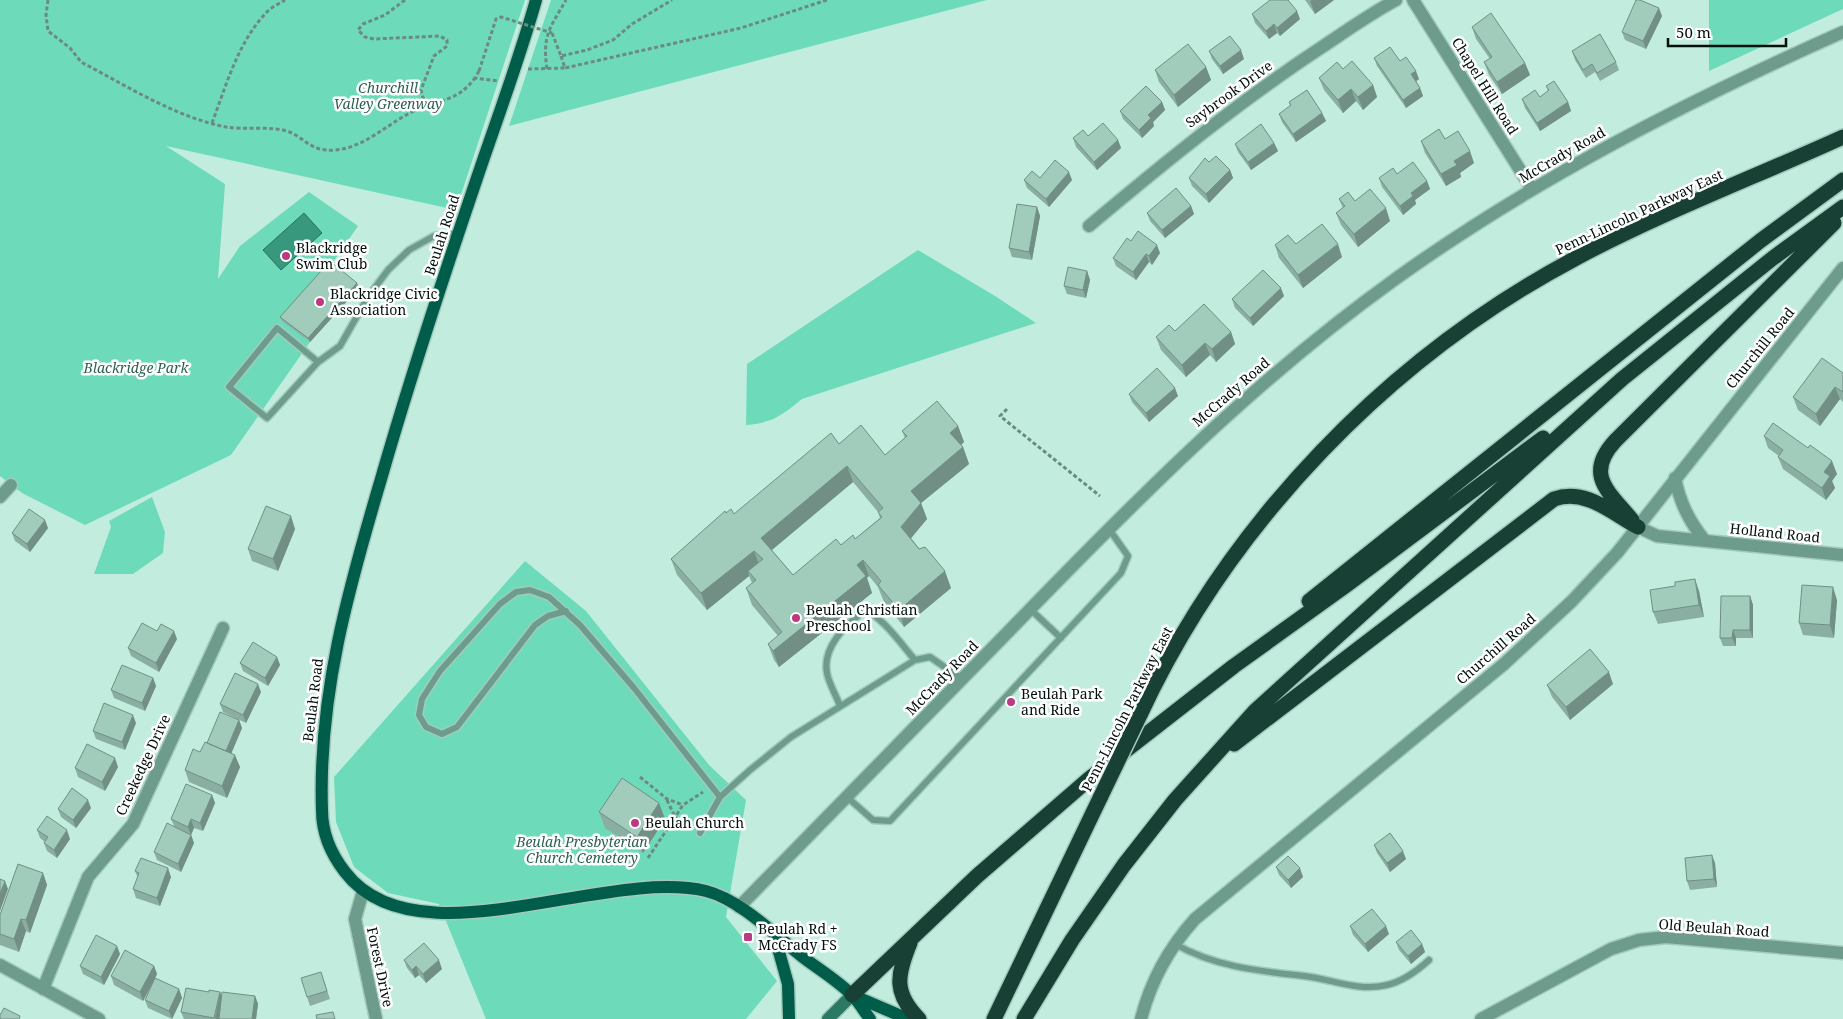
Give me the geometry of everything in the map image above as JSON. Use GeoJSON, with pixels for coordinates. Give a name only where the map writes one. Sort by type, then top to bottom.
{"type":"FeatureCollection","features":[{"type":"Feature","properties":{"kind":"highway","name":"Penn-Lincoln Parkway East"},"geometry":{"type":"LineString","coordinates":[[997,1012],[1140,715],[1182,635],[1248,538],[1320,454],[1365,410],[1421,361],[1485,314],[1576,258],[1637,228],[1843,137]]}},
{"type":"Feature","properties":{"kind":"highway"},"geometry":{"type":"LineString","coordinates":[[1234,666],[1349,567],[1760,241],[1843,180]]}},
{"type":"Feature","properties":{"kind":"highway"},"geometry":{"type":"LineString","coordinates":[[852,995],[977,876],[1089,779],[1234,666],[1348,584],[1622,378],[1773,258],[1843,208]]}},
{"type":"Feature","properties":{"kind":"highway"},"geometry":{"type":"LineString","coordinates":[[1638,527],[1610,494],[1601,480],[1599,471],[1603,455],[1843,214]]}},
{"type":"Feature","properties":{"kind":"highway"},"geometry":{"type":"LineString","coordinates":[[1024,1018],[1100,899],[1149,832],[1202,768],[1287,680],[1622,378]]}},
{"type":"Feature","properties":{"kind":"highway"},"geometry":{"type":"LineString","coordinates":[[1202,768],[1554,499],[1572,495],[1590,499],[1638,527]]}},
{"type":"Feature","properties":{"kind":"highway"},"geometry":{"type":"LineString","coordinates":[[912,937],[901,966],[900,990],[907,1005],[919,1019]]}},
{"type":"Feature","properties":{"kind":"main road","name":"Beulah Road"},"geometry":{"type":"LineString","coordinates":[[536,0],[403,402],[357,558],[338,631],[320,767],[322,820],[327,841],[336,860],[363,891],[407,909],[436,913],[478,911],[620,889],[678,887],[706,891],[724,898],[739,907],[852,995],[908,1019]]}},
{"type":"Feature","properties":{"kind":"main road"},"geometry":{"type":"LineString","coordinates":[[774,934],[788,984],[789,1019]]}},
{"type":"Feature","properties":{"kind":"main road","name":"Beulah Road"},"geometry":{"type":"LineString","coordinates":[[852,995],[870,1019]]}},
{"type":"Feature","properties":{"kind":"main road"},"geometry":{"type":"LineString","coordinates":[[828,1019],[852,995]]}},
{"type":"Feature","properties":{"kind":"street","name":"Saybrook Drive"},"geometry":{"type":"LineString","coordinates":[[1089,226],[1183,147],[1237,106],[1287,70],[1396,0]]}},
{"type":"Feature","properties":{"kind":"street","name":"Chapel Hill Road"},"geometry":{"type":"LineString","coordinates":[[1413,0],[1532,189]]}},
{"type":"Feature","properties":{"kind":"street","name":"McCrady Road"},"geometry":{"type":"LineString","coordinates":[[739,907],[1109,529],[1215,426],[1323,334],[1422,260],[1532,189],[1614,141],[1705,94],[1843,32]]}},
{"type":"Feature","properties":{"kind":"street","name":"Churchill Road"},"geometry":{"type":"LineString","coordinates":[[1141,1019],[1160,966],[1174,944],[1210,905],[1540,632],[1596,576],[1638,527],[1843,268]]}},
{"type":"Feature","properties":{"kind":"street"},"geometry":{"type":"LineString","coordinates":[[1675,478],[1682,507],[1693,526],[1705,541]]}},
{"type":"Feature","properties":{"kind":"street"},"geometry":{"type":"LineString","coordinates":[[0,497],[11,485]]}},
{"type":"Feature","properties":{"kind":"street","name":"Holland Road"},"geometry":{"type":"LineString","coordinates":[[1638,527],[1657,536],[1843,555]]}},
{"type":"Feature","properties":{"kind":"street","name":"Creekedge Drive"},"geometry":{"type":"LineString","coordinates":[[43,989],[88,877],[133,824],[223,628]]}},
{"type":"Feature","properties":{"kind":"street","name":"Forest Drive"},"geometry":{"type":"LineString","coordinates":[[363,891],[355,919],[376,1019]]}},
{"type":"Feature","properties":{"kind":"street","name":"Old Beulah Road"},"geometry":{"type":"LineString","coordinates":[[1481,1019],[1611,949],[1639,940],[1666,937],[1843,953]]}},
{"type":"Feature","properties":{"kind":"street"},"geometry":{"type":"LineString","coordinates":[[0,965],[99,1019]]}},
{"type":"Feature","properties":{"kind":"street"},"geometry":{"type":"LineString","coordinates":[[1134,1019],[1146,1002]]}},
{"type":"Feature","properties":{"kind":"lane"},"geometry":{"type":"LineString","coordinates":[[318,362],[277,328],[229,387],[267,418],[318,362],[340,346],[368,297],[388,270],[409,250],[434,236],[459,233]]}},
{"type":"Feature","properties":{"kind":"lane"},"geometry":{"type":"LineString","coordinates":[[846,797],[873,820],[890,821],[1121,573],[1128,556],[1109,529]]}},
{"type":"Feature","properties":{"kind":"lane"},"geometry":{"type":"LineString","coordinates":[[566,611],[548,616],[535,625],[457,726],[442,734],[426,727],[419,715],[422,699],[440,671],[500,604],[516,592],[530,590],[549,598],[566,611],[634,688],[720,797]]}},
{"type":"Feature","properties":{"kind":"lane"},"geometry":{"type":"LineString","coordinates":[[1030,609],[1061,638]]}},
{"type":"Feature","properties":{"kind":"lane"},"geometry":{"type":"LineString","coordinates":[[840,706],[827,675],[826,666],[836,637],[846,624],[862,612],[871,613],[880,620],[915,660]]}},
{"type":"Feature","properties":{"kind":"lane"},"geometry":{"type":"LineString","coordinates":[[700,833],[720,797],[792,737],[915,660],[930,657],[962,679]]}},
{"type":"Feature","properties":{"kind":"lane"},"geometry":{"type":"LineString","coordinates":[[1174,944],[1194,955],[1228,965],[1357,986],[1387,985],[1414,974],[1430,960]]}},
{"type":"Feature","properties":{"kind":"path"},"geometry":{"type":"LineString","coordinates":[[48,0],[46,15],[48,31],[70,48],[81,62],[187,116],[227,127],[287,131],[311,148],[335,150],[359,144],[417,109],[444,102],[468,88],[479,71],[496,19],[501,17],[552,32],[565,68]]}},
{"type":"Feature","properties":{"kind":"path"},"geometry":{"type":"LineString","coordinates":[[212,123],[227,81],[248,38],[267,12],[285,0]]}},
{"type":"Feature","properties":{"kind":"path"},"geometry":{"type":"LineString","coordinates":[[405,0],[385,15],[363,24],[358,30],[365,37],[374,39],[440,36],[447,40],[447,46],[434,56],[421,90],[423,98],[432,105]]}},
{"type":"Feature","properties":{"kind":"path"},"geometry":{"type":"LineString","coordinates":[[546,68],[544,48],[548,31],[566,0]]}},
{"type":"Feature","properties":{"kind":"path"},"geometry":{"type":"LineString","coordinates":[[561,56],[587,50],[613,40],[632,24],[672,0]]}},
{"type":"Feature","properties":{"kind":"path"},"geometry":{"type":"LineString","coordinates":[[527,69],[565,68],[741,28],[827,0]]}},
{"type":"Feature","properties":{"kind":"path"},"geometry":{"type":"LineString","coordinates":[[475,78],[495,81]]}},
{"type":"Feature","properties":{"kind":"path"},"geometry":{"type":"LineString","coordinates":[[1008,409],[1000,416],[1100,496]]}},
{"type":"Feature","properties":{"kind":"path"},"geometry":{"type":"LineString","coordinates":[[640,778],[667,799],[683,805]]}},
{"type":"Feature","properties":{"kind":"path"},"geometry":{"type":"LineString","coordinates":[[648,858],[683,805],[712,786]]}},
{"type":"Feature","properties":{"kind":"path"},"geometry":{"type":"LineString","coordinates":[[667,799],[674,818],[700,833]]}},
{"type":"Feature","properties":{"kind":"green space"},"geometry":{"type":"Polygon","coordinates":[[[0,0],[525,0],[456,210],[166,146],[225,184],[218,279],[240,246],[309,192],[358,226],[331,265],[282,320],[310,342],[231,455],[85,525],[22,493],[0,476],[0,0]]]}},
{"type":"Feature","properties":{"kind":"green space"},"geometry":{"type":"Polygon","coordinates":[[[551,0],[987,0],[509,126],[551,0]]]}},
{"type":"Feature","properties":{"kind":"green space"},"geometry":{"type":"Polygon","coordinates":[[[1709,0],[1843,0],[1843,9],[1709,71],[1709,0]]]}},
{"type":"Feature","properties":{"kind":"green space"},"geometry":{"type":"Polygon","coordinates":[[[918,250],[1036,323],[802,399],[777,417],[746,425],[747,364],[918,250]]]}},
{"type":"Feature","properties":{"kind":"green space"},"geometry":{"type":"Polygon","coordinates":[[[152,497],[165,532],[163,553],[133,574],[94,574],[111,527],[109,521],[152,497]]]}},
{"type":"Feature","properties":{"kind":"green space","name":"Beulah Presbyterian Church Cemetery"},"geometry":{"type":"Polygon","coordinates":[[[525,561],[586,611],[709,765],[746,800],[726,917],[777,981],[746,1019],[486,1019],[439,904],[388,893],[354,867],[336,822],[334,777],[525,561]]]}},
{"type":"Feature","properties":{"kind":"shaded area"},"geometry":{"type":"Polygon","coordinates":[[[304,213],[322,233],[281,270],[263,250],[304,213]]]}},
{"type":"Feature","properties":{"kind":"building"},"geometry":{"type":"Polygon","coordinates":[[[1270,0],[1288,0],[1297,11],[1277,28],[1274,24],[1266,31],[1252,14],[1270,0]]]}},
{"type":"Feature","properties":{"kind":"building"},"geometry":{"type":"Polygon","coordinates":[[[1636,0],[1659,8],[1643,41],[1622,32],[1636,0]]]}},
{"type":"Feature","properties":{"kind":"building"},"geometry":{"type":"Polygon","coordinates":[[[1491,13],[1525,63],[1497,82],[1484,62],[1492,57],[1472,27],[1491,13]]]}},
{"type":"Feature","properties":{"kind":"building"},"geometry":{"type":"Polygon","coordinates":[[[1600,34],[1616,62],[1597,73],[1592,64],[1583,70],[1572,51],[1600,34]]]}},
{"type":"Feature","properties":{"kind":"building"},"geometry":{"type":"Polygon","coordinates":[[[1230,36],[1241,50],[1220,66],[1209,51],[1230,36]]]}},
{"type":"Feature","properties":{"kind":"building"},"geometry":{"type":"Polygon","coordinates":[[[1188,44],[1206,67],[1174,95],[1155,70],[1188,44]]]}},
{"type":"Feature","properties":{"kind":"building"},"geometry":{"type":"Polygon","coordinates":[[[1390,47],[1400,61],[1406,57],[1416,71],[1411,74],[1420,88],[1403,100],[1374,58],[1390,47]]]}},
{"type":"Feature","properties":{"kind":"building"},"geometry":{"type":"Polygon","coordinates":[[[1352,61],[1373,85],[1358,97],[1351,89],[1338,100],[1319,78],[1337,62],[1343,69],[1352,61]]]}},
{"type":"Feature","properties":{"kind":"building"},"geometry":{"type":"Polygon","coordinates":[[[1554,81],[1568,102],[1537,123],[1522,99],[1535,90],[1540,97],[1549,90],[1546,86],[1554,81]]]}},
{"type":"Feature","properties":{"kind":"building"},"geometry":{"type":"Polygon","coordinates":[[[1146,86],[1162,102],[1148,115],[1151,118],[1139,130],[1120,111],[1146,86]]]}},
{"type":"Feature","properties":{"kind":"building"},"geometry":{"type":"Polygon","coordinates":[[[1307,90],[1322,113],[1293,134],[1279,114],[1291,105],[1289,102],[1307,90]]]}},
{"type":"Feature","properties":{"kind":"building"},"geometry":{"type":"Polygon","coordinates":[[[1103,123],[1118,140],[1094,162],[1073,138],[1083,130],[1088,136],[1103,123]]]}},
{"type":"Feature","properties":{"kind":"building"},"geometry":{"type":"Polygon","coordinates":[[[1261,124],[1274,143],[1248,162],[1235,144],[1261,124]]]}},
{"type":"Feature","properties":{"kind":"building"},"geometry":{"type":"Polygon","coordinates":[[[1439,129],[1445,139],[1458,131],[1470,151],[1454,161],[1457,165],[1441,174],[1421,141],[1439,129]]]}},
{"type":"Feature","properties":{"kind":"building"},"geometry":{"type":"Polygon","coordinates":[[[1216,156],[1230,170],[1206,194],[1189,178],[1205,158],[1209,162],[1216,156]]]}},
{"type":"Feature","properties":{"kind":"building"},"geometry":{"type":"Polygon","coordinates":[[[1055,160],[1069,172],[1046,199],[1024,180],[1032,171],[1040,178],[1055,160]]]}},
{"type":"Feature","properties":{"kind":"building"},"geometry":{"type":"Polygon","coordinates":[[[1413,162],[1427,181],[1411,193],[1413,196],[1400,206],[1379,178],[1393,168],[1397,174],[1413,162]]]}},
{"type":"Feature","properties":{"kind":"building"},"geometry":{"type":"Polygon","coordinates":[[[1176,188],[1191,206],[1162,230],[1147,213],[1176,188]]]}},
{"type":"Feature","properties":{"kind":"building"},"geometry":{"type":"Polygon","coordinates":[[[1370,189],[1386,208],[1354,234],[1336,213],[1345,206],[1339,199],[1348,192],[1355,201],[1370,189]]]}},
{"type":"Feature","properties":{"kind":"building"},"geometry":{"type":"Polygon","coordinates":[[[1017,204],[1037,207],[1029,252],[1009,248],[1017,204]]]}},
{"type":"Feature","properties":{"kind":"building"},"geometry":{"type":"Polygon","coordinates":[[[1322,224],[1338,244],[1298,275],[1275,245],[1288,235],[1296,244],[1322,224]]]}},
{"type":"Feature","properties":{"kind":"building"},"geometry":{"type":"Polygon","coordinates":[[[1138,231],[1157,245],[1149,256],[1146,254],[1133,272],[1113,258],[1127,238],[1131,241],[1138,231]]]}},
{"type":"Feature","properties":{"kind":"building","name":"Blackridge Civic Association"},"geometry":{"type":"Polygon","coordinates":[[[330,261],[357,283],[308,338],[280,317],[330,261]]]}},
{"type":"Feature","properties":{"kind":"building"},"geometry":{"type":"Polygon","coordinates":[[[1068,267],[1087,271],[1083,290],[1064,286],[1068,267]]]}},
{"type":"Feature","properties":{"kind":"building"},"geometry":{"type":"Polygon","coordinates":[[[1263,270],[1281,288],[1250,318],[1232,299],[1263,270]]]}},
{"type":"Feature","properties":{"kind":"building"},"geometry":{"type":"Polygon","coordinates":[[[1204,304],[1231,332],[1212,349],[1205,343],[1182,365],[1156,337],[1169,325],[1175,331],[1204,304]]]}},
{"type":"Feature","properties":{"kind":"building"},"geometry":{"type":"Polygon","coordinates":[[[1822,358],[1843,373],[1843,392],[1835,387],[1816,414],[1793,397],[1822,358]]]}},
{"type":"Feature","properties":{"kind":"building"},"geometry":{"type":"Polygon","coordinates":[[[1157,368],[1175,388],[1146,413],[1129,394],[1157,368]]]}},
{"type":"Feature","properties":{"kind":"building"},"geometry":{"type":"Polygon","coordinates":[[[937,401],[958,426],[950,433],[963,447],[911,491],[921,503],[901,527],[919,549],[925,547],[945,571],[899,610],[878,585],[881,581],[863,560],[857,565],[866,576],[773,651],[768,644],[782,632],[746,588],[756,580],[748,571],[763,559],[754,551],[701,593],[671,559],[725,511],[726,513],[731,509],[734,514],[831,433],[839,444],[861,425],[885,455],[907,436],[902,431],[937,401]],[[847,466],[761,538],[793,575],[836,539],[841,545],[853,535],[855,539],[882,517],[878,512],[883,508],[847,466]]]}},
{"type":"Feature","properties":{"kind":"building"},"geometry":{"type":"Polygon","coordinates":[[[1773,423],[1808,448],[1810,445],[1832,461],[1824,472],[1830,476],[1822,488],[1778,457],[1783,450],[1764,436],[1773,423]]]}},
{"type":"Feature","properties":{"kind":"building"},"geometry":{"type":"Polygon","coordinates":[[[266,506],[291,516],[273,559],[248,549],[266,506]]]}},
{"type":"Feature","properties":{"kind":"building"},"geometry":{"type":"Polygon","coordinates":[[[29,509],[45,520],[27,544],[12,533],[29,509]]]}},
{"type":"Feature","properties":{"kind":"building"},"geometry":{"type":"Polygon","coordinates":[[[1695,579],[1699,605],[1653,612],[1650,590],[1675,586],[1675,582],[1695,579]]]}},
{"type":"Feature","properties":{"kind":"building"},"geometry":{"type":"Polygon","coordinates":[[[1802,585],[1833,587],[1830,625],[1799,623],[1802,585]]]}},
{"type":"Feature","properties":{"kind":"building"},"geometry":{"type":"Polygon","coordinates":[[[1721,596],[1750,596],[1750,630],[1733,630],[1732,638],[1720,638],[1721,596]]]}},
{"type":"Feature","properties":{"kind":"building"},"geometry":{"type":"Polygon","coordinates":[[[142,623],[157,631],[161,624],[174,631],[156,663],[128,648],[142,623]]]}},
{"type":"Feature","properties":{"kind":"building"},"geometry":{"type":"Polygon","coordinates":[[[253,642],[277,657],[265,678],[240,663],[253,642]]]}},
{"type":"Feature","properties":{"kind":"building"},"geometry":{"type":"Polygon","coordinates":[[[1590,649],[1609,672],[1566,707],[1547,685],[1590,649]]]}},
{"type":"Feature","properties":{"kind":"building"},"geometry":{"type":"Polygon","coordinates":[[[122,665],[153,678],[142,703],[111,690],[122,665]]]}},
{"type":"Feature","properties":{"kind":"building"},"geometry":{"type":"Polygon","coordinates":[[[235,673],[258,684],[243,715],[220,704],[235,673]]]}},
{"type":"Feature","properties":{"kind":"building"},"geometry":{"type":"Polygon","coordinates":[[[104,703],[133,715],[122,742],[93,731],[104,703]]]}},
{"type":"Feature","properties":{"kind":"building"},"geometry":{"type":"Polygon","coordinates":[[[220,712],[239,720],[226,751],[207,743],[220,712]]]}},
{"type":"Feature","properties":{"kind":"building"},"geometry":{"type":"Polygon","coordinates":[[[205,742],[235,755],[222,786],[185,770],[193,749],[200,752],[205,742]]]}},
{"type":"Feature","properties":{"kind":"building"},"geometry":{"type":"Polygon","coordinates":[[[87,744],[115,758],[102,782],[75,768],[87,744]]]}},
{"type":"Feature","properties":{"kind":"building"},"geometry":{"type":"Polygon","coordinates":[[[622,778],[659,803],[637,837],[599,812],[622,778]]]}},
{"type":"Feature","properties":{"kind":"building"},"geometry":{"type":"Polygon","coordinates":[[[186,784],[212,795],[200,823],[191,819],[188,827],[171,819],[186,784]]]}},
{"type":"Feature","properties":{"kind":"building"},"geometry":{"type":"Polygon","coordinates":[[[72,788],[88,800],[73,820],[58,809],[72,788]]]}},
{"type":"Feature","properties":{"kind":"building"},"geometry":{"type":"Polygon","coordinates":[[[47,816],[67,830],[54,850],[44,843],[48,837],[37,830],[47,816]]]}},
{"type":"Feature","properties":{"kind":"building"},"geometry":{"type":"Polygon","coordinates":[[[167,823],[191,835],[178,864],[154,852],[167,823]]]}},
{"type":"Feature","properties":{"kind":"building"},"geometry":{"type":"Polygon","coordinates":[[[1390,833],[1403,851],[1387,863],[1374,845],[1390,833]]]}},
{"type":"Feature","properties":{"kind":"building"},"geometry":{"type":"Polygon","coordinates":[[[1712,855],[1714,879],[1687,881],[1685,858],[1712,855]]]}},
{"type":"Feature","properties":{"kind":"building"},"geometry":{"type":"Polygon","coordinates":[[[1288,856],[1300,868],[1288,880],[1276,867],[1288,856]]]}},
{"type":"Feature","properties":{"kind":"building"},"geometry":{"type":"Polygon","coordinates":[[[141,858],[168,868],[157,898],[133,889],[139,873],[135,871],[141,858]]]}},
{"type":"Feature","properties":{"kind":"building"},"geometry":{"type":"Polygon","coordinates":[[[18,864],[43,873],[26,920],[21,919],[14,939],[0,934],[0,915],[18,864]]]}},
{"type":"Feature","properties":{"kind":"building"},"geometry":{"type":"Polygon","coordinates":[[[0,879],[5,881],[0,894],[0,879]]]}},
{"type":"Feature","properties":{"kind":"building"},"geometry":{"type":"Polygon","coordinates":[[[1372,909],[1386,926],[1365,944],[1350,926],[1372,909]]]}},
{"type":"Feature","properties":{"kind":"building"},"geometry":{"type":"Polygon","coordinates":[[[1411,930],[1422,944],[1408,956],[1396,942],[1411,930]]]}},
{"type":"Feature","properties":{"kind":"building"},"geometry":{"type":"Polygon","coordinates":[[[96,935],[117,946],[101,977],[80,966],[96,935]]]}},
{"type":"Feature","properties":{"kind":"building"},"geometry":{"type":"Polygon","coordinates":[[[424,943],[439,960],[423,974],[416,966],[412,970],[404,960],[424,943]]]}},
{"type":"Feature","properties":{"kind":"building"},"geometry":{"type":"Polygon","coordinates":[[[125,950],[154,966],[140,992],[111,976],[125,950]]]}},
{"type":"Feature","properties":{"kind":"building"},"geometry":{"type":"Polygon","coordinates":[[[321,972],[327,991],[307,997],[301,978],[321,972]]]}},
{"type":"Feature","properties":{"kind":"building"},"geometry":{"type":"Polygon","coordinates":[[[155,978],[179,989],[169,1011],[145,1000],[155,978]]]}},
{"type":"Feature","properties":{"kind":"building"},"geometry":{"type":"Polygon","coordinates":[[[186,988],[220,992],[214,1018],[181,1012],[186,988]]]}},
{"type":"Feature","properties":{"kind":"building"},"geometry":{"type":"Polygon","coordinates":[[[222,992],[255,996],[252,1019],[219,1019],[222,992]]]}},
{"type":"Feature","properties":{"kind":"building"},"geometry":{"type":"Polygon","coordinates":[[[4,1008],[20,1016],[19,1019],[0,1019],[4,1008]]]}},
{"type":"Feature","properties":{"kind":"building"},"geometry":{"type":"Polygon","coordinates":[[[333,1012],[335,1019],[317,1019],[316,1015],[333,1012]]]}},
{"type":"Feature","properties":{"kind":"place","name":"Blackridge Swim Club"},"geometry":{"type":"Point","coordinates":[286,256]}},
{"type":"Feature","properties":{"kind":"place","name":"Blackridge Civic Association"},"geometry":{"type":"Point","coordinates":[320,302]}},
{"type":"Feature","properties":{"kind":"place","name":"Beulah Christian Preschool"},"geometry":{"type":"Point","coordinates":[796,618]}},
{"type":"Feature","properties":{"kind":"place","name":"Beulah Park and Ride"},"geometry":{"type":"Point","coordinates":[1011,702]}},
{"type":"Feature","properties":{"kind":"place","name":"Beulah Church"},"geometry":{"type":"Point","coordinates":[635,823]}},
{"type":"Feature","properties":{"kind":"place","name":"Beulah Rd + McCrady FS"},"geometry":{"type":"Point","coordinates":[748,937]}},
{"type":"Feature","properties":{"kind":"park label","name":"Churchill Valley Greenway"},"geometry":{"type":"Point","coordinates":[388,96]}},
{"type":"Feature","properties":{"kind":"park label","name":"Blackridge Park"},"geometry":{"type":"Point","coordinates":[136,368]}}]}
